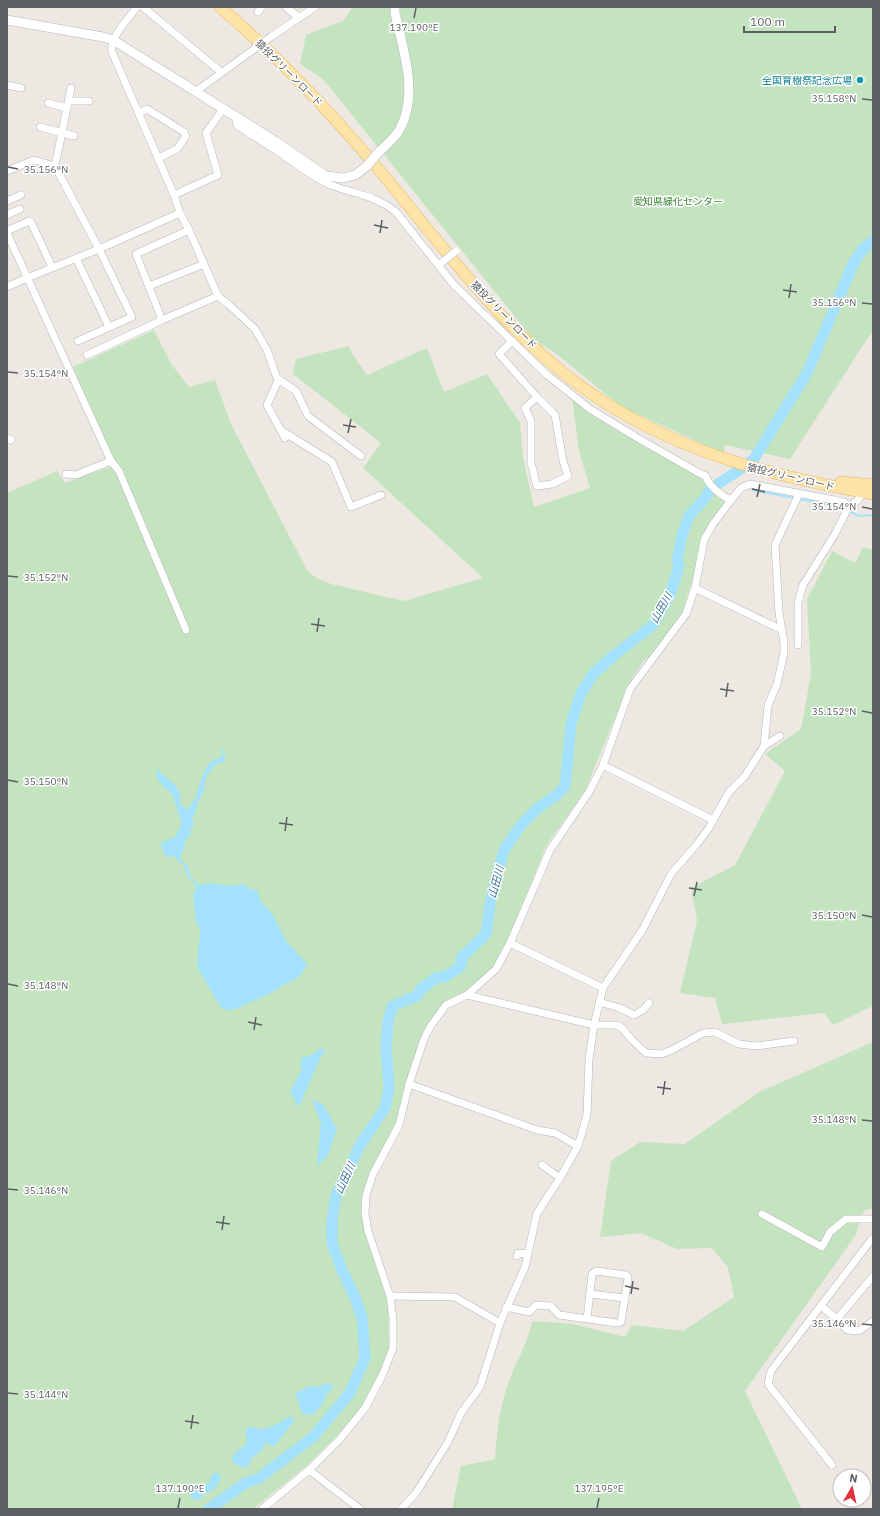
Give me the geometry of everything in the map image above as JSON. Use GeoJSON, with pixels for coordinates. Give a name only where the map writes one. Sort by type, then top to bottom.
{"type":"FeatureCollection","features":[{"type":"Feature","properties":{"kind":"main road","name":"猿投グリーンロード"},"geometry":{"type":"LineString","coordinates":[[220,7],[272,54],[345,130],[489,302],[541,353],[567,376],[602,401],[646,427],[731,462],[783,476],[873,494]]}},
{"type":"Feature","properties":{"kind":"main road"},"geometry":{"type":"LineString","coordinates":[[783,476],[873,484]]}},
{"type":"Feature","properties":{"kind":"street"},"geometry":{"type":"LineString","coordinates":[[137,7],[113,40],[111,48],[112,52],[159,158],[180,213],[218,296],[255,329],[267,350],[278,379],[296,391],[308,416],[361,456]]}},
{"type":"Feature","properties":{"kind":"street"},"geometry":{"type":"LineString","coordinates":[[143,7],[221,72]]}},
{"type":"Feature","properties":{"kind":"street"},"geometry":{"type":"LineString","coordinates":[[286,7],[298,18]]}},
{"type":"Feature","properties":{"kind":"street"},"geometry":{"type":"LineString","coordinates":[[195,92],[221,72],[315,7]]}},
{"type":"Feature","properties":{"kind":"street"},"geometry":{"type":"LineString","coordinates":[[7,20],[113,40],[326,176],[343,178],[355,175],[367,166],[399,130],[406,116],[409,97],[408,76],[395,14],[395,7]]}},
{"type":"Feature","properties":{"kind":"street"},"geometry":{"type":"LineString","coordinates":[[7,85],[21,88]]}},
{"type":"Feature","properties":{"kind":"street"},"geometry":{"type":"LineString","coordinates":[[72,88],[55,166],[99,249],[132,317],[78,341]]}},
{"type":"Feature","properties":{"kind":"street"},"geometry":{"type":"LineString","coordinates":[[48,103],[68,105],[89,101]]}},
{"type":"Feature","properties":{"kind":"street"},"geometry":{"type":"LineString","coordinates":[[139,113],[147,109],[184,132],[186,136],[177,148],[159,158]]}},
{"type":"Feature","properties":{"kind":"street"},"geometry":{"type":"LineString","coordinates":[[174,194],[218,175],[206,133],[223,109]]}},
{"type":"Feature","properties":{"kind":"street"},"geometry":{"type":"LineString","coordinates":[[237,118],[237,125],[316,177],[330,185],[378,200],[387,205],[396,212],[454,285],[546,374],[590,409],[641,440],[706,476],[709,483],[720,494],[731,500]]}},
{"type":"Feature","properties":{"kind":"street"},"geometry":{"type":"LineString","coordinates":[[40,127],[74,136]]}},
{"type":"Feature","properties":{"kind":"street"},"geometry":{"type":"LineString","coordinates":[[7,171],[34,160],[55,166]]}},
{"type":"Feature","properties":{"kind":"street"},"geometry":{"type":"LineString","coordinates":[[7,200],[21,195]]}},
{"type":"Feature","properties":{"kind":"street"},"geometry":{"type":"LineString","coordinates":[[7,215],[20,210]]}},
{"type":"Feature","properties":{"kind":"street"},"geometry":{"type":"LineString","coordinates":[[7,288],[26,278],[99,249],[180,213]]}},
{"type":"Feature","properties":{"kind":"street"},"geometry":{"type":"LineString","coordinates":[[52,267],[31,222],[29,221],[7,232],[26,278],[111,461],[119,471],[186,630]]}},
{"type":"Feature","properties":{"kind":"street"},"geometry":{"type":"LineString","coordinates":[[162,320],[136,254],[189,230]]}},
{"type":"Feature","properties":{"kind":"street"},"geometry":{"type":"LineString","coordinates":[[430,255],[433,253],[441,263],[456,251]]}},
{"type":"Feature","properties":{"kind":"street"},"geometry":{"type":"LineString","coordinates":[[76,258],[109,327]]}},
{"type":"Feature","properties":{"kind":"street"},"geometry":{"type":"LineString","coordinates":[[148,286],[204,264]]}},
{"type":"Feature","properties":{"kind":"street"},"geometry":{"type":"LineString","coordinates":[[86,355],[218,296]]}},
{"type":"Feature","properties":{"kind":"street"},"geometry":{"type":"LineString","coordinates":[[512,341],[499,354],[555,415],[563,461],[568,476],[552,484],[537,486],[531,463],[531,421],[525,408],[537,397]]}},
{"type":"Feature","properties":{"kind":"street"},"geometry":{"type":"LineString","coordinates":[[278,379],[268,405],[285,438]]}},
{"type":"Feature","properties":{"kind":"street"},"geometry":{"type":"LineString","coordinates":[[281,431],[332,462],[351,507],[381,496]]}},
{"type":"Feature","properties":{"kind":"street"},"geometry":{"type":"LineString","coordinates":[[66,474],[76,475],[111,461]]}},
{"type":"Feature","properties":{"kind":"street"},"geometry":{"type":"LineString","coordinates":[[262,1509],[309,1470],[340,1439],[365,1408],[383,1374],[393,1348],[394,1319],[390,1296],[368,1231],[365,1214],[366,1195],[372,1174],[399,1125],[409,1084],[424,1038],[446,1005],[467,995],[496,969],[510,943],[550,850],[589,792],[602,765],[630,689],[686,614],[695,588],[704,540],[713,524],[741,488],[750,484],[834,500],[845,503],[849,506]]}},
{"type":"Feature","properties":{"kind":"street"},"geometry":{"type":"LineString","coordinates":[[764,746],[768,705],[783,663],[784,643],[779,613],[775,545],[799,494]]}},
{"type":"Feature","properties":{"kind":"street"},"geometry":{"type":"LineString","coordinates":[[798,645],[798,603],[803,585],[835,534],[849,506],[858,501],[861,496]]}},
{"type":"Feature","properties":{"kind":"street"},"geometry":{"type":"LineString","coordinates":[[695,588],[782,630]]}},
{"type":"Feature","properties":{"kind":"street"},"geometry":{"type":"LineString","coordinates":[[402,1509],[424,1481],[448,1442],[461,1413],[480,1387],[500,1323],[522,1274],[537,1213],[560,1178],[578,1146],[587,1115],[589,1059],[594,1025],[603,988],[643,929],[671,874],[697,844],[730,791],[745,776],[764,746],[780,736]]}},
{"type":"Feature","properties":{"kind":"street"},"geometry":{"type":"LineString","coordinates":[[602,765],[713,820]]}},
{"type":"Feature","properties":{"kind":"street"},"geometry":{"type":"LineString","coordinates":[[510,943],[603,988]]}},
{"type":"Feature","properties":{"kind":"street"},"geometry":{"type":"LineString","coordinates":[[467,995],[594,1025],[616,1025],[622,1028],[646,1053],[661,1054],[703,1033],[715,1032],[739,1044],[747,1045],[757,1046],[794,1041]]}},
{"type":"Feature","properties":{"kind":"street"},"geometry":{"type":"LineString","coordinates":[[599,1002],[620,1008],[634,1015],[649,1003]]}},
{"type":"Feature","properties":{"kind":"street"},"geometry":{"type":"LineString","coordinates":[[409,1084],[537,1130],[555,1133],[578,1146]]}},
{"type":"Feature","properties":{"kind":"street"},"geometry":{"type":"LineString","coordinates":[[542,1165],[560,1178]]}},
{"type":"Feature","properties":{"kind":"street"},"geometry":{"type":"LineString","coordinates":[[762,1214],[822,1247],[830,1232],[846,1219],[873,1219]]}},
{"type":"Feature","properties":{"kind":"street"},"geometry":{"type":"LineString","coordinates":[[832,1465],[768,1384],[771,1371],[873,1239]]}},
{"type":"Feature","properties":{"kind":"street"},"geometry":{"type":"LineString","coordinates":[[517,1256],[518,1253],[528,1254]]}},
{"type":"Feature","properties":{"kind":"street"},"geometry":{"type":"LineString","coordinates":[[506,1307],[528,1312],[536,1305],[551,1306],[559,1315],[587,1319],[617,1323],[621,1322],[628,1278],[626,1275],[596,1271],[592,1274],[587,1319]]}},
{"type":"Feature","properties":{"kind":"street"},"geometry":{"type":"LineString","coordinates":[[837,1319],[873,1276]]}},
{"type":"Feature","properties":{"kind":"street"},"geometry":{"type":"LineString","coordinates":[[590,1294],[625,1298]]}},
{"type":"Feature","properties":{"kind":"street"},"geometry":{"type":"LineString","coordinates":[[390,1296],[455,1297],[500,1323]]}},
{"type":"Feature","properties":{"kind":"street"},"geometry":{"type":"LineString","coordinates":[[821,1306],[837,1319],[847,1330],[859,1331],[873,1321]]}},
{"type":"Feature","properties":{"kind":"street"},"geometry":{"type":"LineString","coordinates":[[309,1470],[360,1509]]}},
{"type":"Feature","properties":{"kind":"green space","name":"愛知県緑化センター"},"geometry":{"type":"Polygon","coordinates":[[[353,7],[873,7],[873,330],[790,459],[725,445],[724,454],[620,406],[558,355],[533,339],[323,79],[300,64],[306,35],[343,21],[353,7]]]}},
{"type":"Feature","properties":{"kind":"green space"},"geometry":{"type":"Polygon","coordinates":[[[154,330],[172,365],[189,387],[215,380],[231,424],[308,572],[331,584],[404,601],[483,578],[363,468],[381,443],[293,374],[296,359],[349,346],[353,355],[367,375],[427,348],[444,392],[487,374],[520,423],[523,457],[534,507],[590,488],[579,451],[572,398],[613,428],[699,477],[726,502],[715,516],[682,613],[651,656],[645,659],[630,681],[585,791],[546,846],[507,943],[493,967],[464,992],[443,1003],[428,1023],[420,1039],[405,1085],[396,1124],[370,1174],[362,1195],[361,1215],[388,1299],[389,1349],[381,1373],[363,1405],[336,1437],[305,1467],[253,1509],[7,1509],[7,493],[57,471],[65,483],[115,465],[73,367],[154,330]]]}},
{"type":"Feature","properties":{"kind":"green space"},"geometry":{"type":"Polygon","coordinates":[[[863,547],[873,550],[873,1006],[833,1025],[824,1013],[722,1024],[715,998],[680,993],[697,920],[691,888],[735,865],[785,771],[765,754],[801,729],[811,674],[807,599],[832,551],[855,563],[863,547]]]}},
{"type":"Feature","properties":{"kind":"green space"},"geometry":{"type":"Polygon","coordinates":[[[873,1042],[873,1208],[864,1211],[855,1236],[745,1391],[802,1509],[452,1509],[461,1466],[495,1459],[502,1403],[511,1376],[528,1337],[532,1321],[573,1324],[625,1337],[632,1325],[683,1331],[734,1297],[728,1268],[712,1248],[677,1249],[641,1233],[600,1237],[611,1161],[640,1142],[685,1144],[759,1092],[873,1042]]]}},
{"type":"Feature","properties":{"kind":"water"},"geometry":{"type":"Polygon","coordinates":[[[221,750],[224,750],[224,762],[216,764],[206,776],[204,790],[196,807],[196,812],[192,818],[194,823],[192,828],[189,829],[192,832],[186,840],[183,851],[180,854],[181,861],[188,866],[190,874],[199,885],[208,883],[230,886],[242,884],[252,890],[257,890],[261,902],[272,913],[286,941],[307,964],[303,972],[295,980],[283,985],[273,992],[232,1010],[223,1009],[220,1006],[199,970],[197,963],[200,930],[196,922],[193,895],[196,889],[194,882],[186,875],[184,865],[174,856],[166,857],[161,846],[161,843],[175,837],[182,823],[172,794],[158,781],[156,771],[158,770],[174,784],[180,793],[181,805],[187,809],[195,799],[205,770],[214,760],[223,756],[221,750]]]}},
{"type":"Feature","properties":{"kind":"water"},"geometry":{"type":"Polygon","coordinates":[[[319,1049],[326,1050],[320,1058],[299,1107],[290,1092],[301,1071],[301,1058],[311,1055],[319,1049]]]}},
{"type":"Feature","properties":{"kind":"water"},"geometry":{"type":"Polygon","coordinates":[[[312,1100],[323,1104],[337,1129],[328,1155],[317,1166],[321,1123],[312,1100]]]}},
{"type":"Feature","properties":{"kind":"water"},"geometry":{"type":"Polygon","coordinates":[[[326,1383],[334,1386],[325,1397],[323,1404],[312,1415],[303,1414],[296,1397],[296,1393],[309,1386],[319,1387],[326,1383]]]}},
{"type":"Feature","properties":{"kind":"water"},"geometry":{"type":"Polygon","coordinates":[[[288,1417],[292,1417],[294,1421],[274,1446],[266,1443],[260,1452],[251,1459],[246,1468],[236,1465],[232,1460],[233,1455],[246,1443],[247,1438],[245,1431],[247,1428],[265,1428],[288,1417]]]}},
{"type":"Feature","properties":{"kind":"water"},"geometry":{"type":"Polygon","coordinates":[[[214,1473],[218,1473],[221,1477],[215,1489],[205,1493],[200,1500],[191,1498],[190,1495],[193,1489],[210,1482],[210,1478],[214,1473]]]}},
{"type":"Feature","properties":{"kind":"waterway","name":"山田川"},"geometry":{"type":"LineString","coordinates":[[209,1509],[247,1482],[258,1479],[313,1437],[350,1393],[365,1358],[362,1317],[332,1243],[332,1221],[336,1196],[360,1145],[385,1108],[389,1088],[386,1047],[388,1021],[392,1007],[417,996],[420,990],[436,978],[445,977],[461,966],[462,957],[486,934],[491,897],[504,850],[521,825],[538,808],[565,787],[571,724],[581,693],[594,673],[653,625],[670,595],[679,565],[677,560],[682,536],[689,516],[706,497],[710,489],[754,459],[807,373],[854,262],[863,249],[873,241]]}},
{"type":"Feature","properties":{"kind":"waterway"},"geometry":{"type":"LineString","coordinates":[[752,490],[795,498]]}},
{"type":"Feature","properties":{"kind":"waterway"},"geometry":{"type":"LineString","coordinates":[[799,499],[840,507],[859,516],[873,515]]}},
{"type":"Feature","properties":{"kind":"place","name":"全国育樹祭記念広場"},"geometry":{"type":"Point","coordinates":[860,80]}}]}
